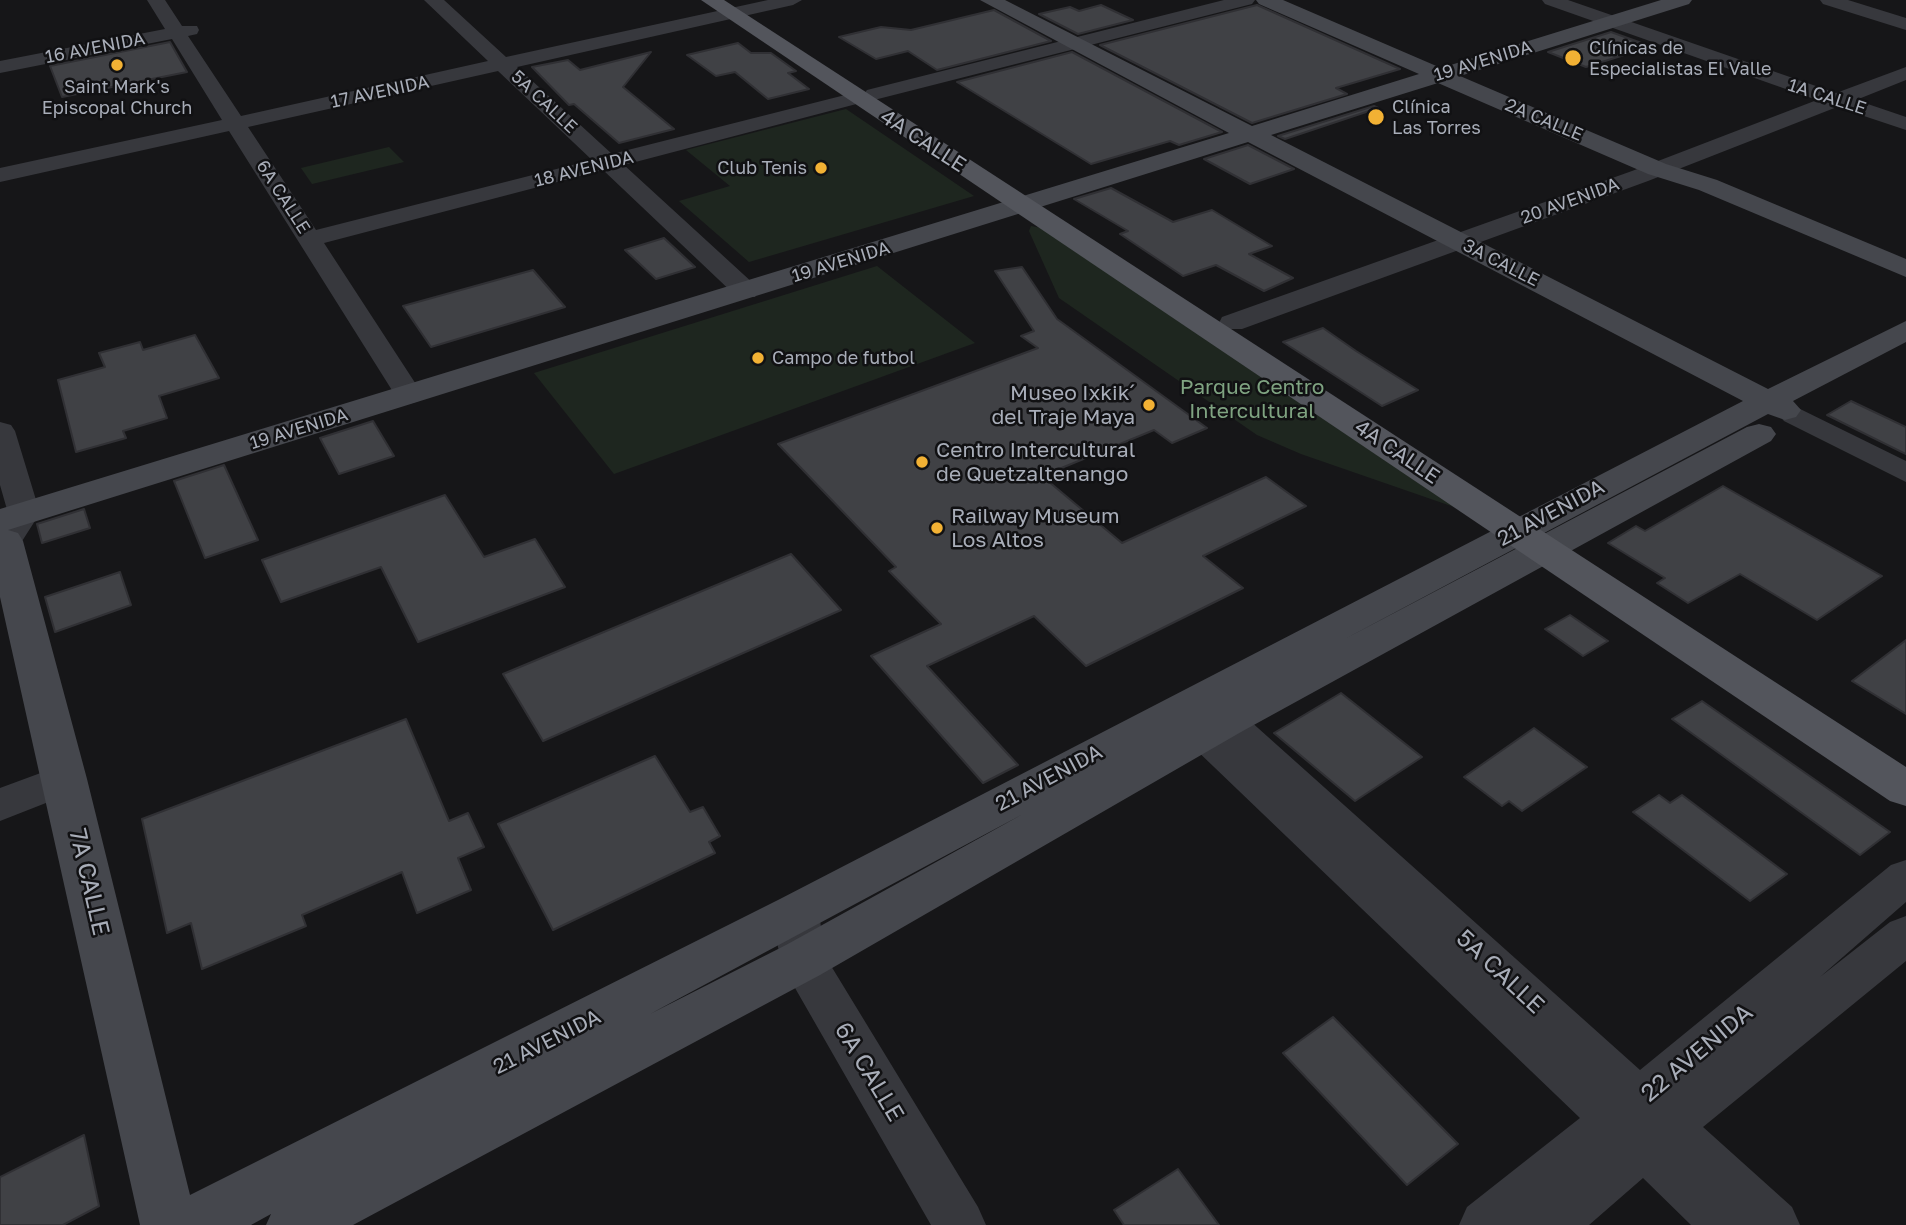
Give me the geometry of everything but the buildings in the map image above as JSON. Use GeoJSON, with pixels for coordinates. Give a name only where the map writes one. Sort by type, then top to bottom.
{"type":"FeatureCollection","features":[{"type":"Feature","properties":{"kind":"main road","name":"4A CALLE"},"geometry":{"type":"LineString","coordinates":[[737,7],[861,93],[1025,199],[1225,337],[1906,762]]}},
{"type":"Feature","properties":{"kind":"main road","name":"4A CALLE"},"geometry":{"type":"LineString","coordinates":[[1025,199],[1242,330],[1906,789]]}},
{"type":"Feature","properties":{"kind":"street","name":"6A CALLE"},"geometry":{"type":"LineString","coordinates":[[156,0],[182,30],[243,119],[414,386]]}},
{"type":"Feature","properties":{"kind":"street","name":"6A CALLE"},"geometry":{"type":"LineString","coordinates":[[171,0],[182,30]]}},
{"type":"Feature","properties":{"kind":"street","name":"5A CALLE"},"geometry":{"type":"LineString","coordinates":[[433,0],[509,61]]}},
{"type":"Feature","properties":{"kind":"street","name":"5A CALLE"},"geometry":{"type":"LineString","coordinates":[[452,0],[509,61],[748,284]]}},
{"type":"Feature","properties":{"kind":"street","name":"17 AVENIDA"},"geometry":{"type":"LineString","coordinates":[[0,175],[737,7],[793,0]]}},
{"type":"Feature","properties":{"kind":"street","name":"3A CALLE"},"geometry":{"type":"LineString","coordinates":[[990,0],[1077,42],[1906,473]]}},
{"type":"Feature","properties":{"kind":"street","name":"3A CALLE"},"geometry":{"type":"LineString","coordinates":[[1006,0],[1077,42]]}},
{"type":"Feature","properties":{"kind":"street","name":"18 AVENIDA"},"geometry":{"type":"LineString","coordinates":[[1077,42],[1220,0]]}},
{"type":"Feature","properties":{"kind":"street","name":"18 AVENIDA"},"geometry":{"type":"LineString","coordinates":[[317,233],[861,93],[1246,0]]}},
{"type":"Feature","properties":{"kind":"street","name":"2A CALLE"},"geometry":{"type":"LineString","coordinates":[[1266,0],[1906,269]]}},
{"type":"Feature","properties":{"kind":"street","name":"2A CALLE"},"geometry":{"type":"LineString","coordinates":[[1283,0],[1440,71]]}},
{"type":"Feature","properties":{"kind":"street","name":"1A CALLE"},"geometry":{"type":"LineString","coordinates":[[1550,0],[1906,124]]}},
{"type":"Feature","properties":{"kind":"street","name":"19 AVENIDA"},"geometry":{"type":"LineString","coordinates":[[1605,20],[1659,0]]}},
{"type":"Feature","properties":{"kind":"street","name":"19 AVENIDA"},"geometry":{"type":"LineString","coordinates":[[8,518],[414,386],[1605,20],[1682,0]]}},
{"type":"Feature","properties":{"kind":"street"},"geometry":{"type":"LineString","coordinates":[[1829,0],[1906,24]]}},
{"type":"Feature","properties":{"kind":"street","name":"16 AVENIDA"},"geometry":{"type":"LineString","coordinates":[[0,64],[182,30]]}},
{"type":"Feature","properties":{"kind":"street","name":"20 AVENIDA"},"geometry":{"type":"LineString","coordinates":[[1242,330],[1469,247],[1681,174],[1845,104],[1906,73]]}},
{"type":"Feature","properties":{"kind":"street","name":"20 AVENIDA"},"geometry":{"type":"LineString","coordinates":[[1845,104],[1906,87]]}},
{"type":"Feature","properties":{"kind":"street","name":"17 AVENIDA"},"geometry":{"type":"LineString","coordinates":[[0,165],[243,119]]}},
{"type":"Feature","properties":{"kind":"street","name":"21 AVENIDA"},"geometry":{"type":"LineString","coordinates":[[192,1225],[797,913],[1540,536],[1780,407],[1906,330]]}},
{"type":"Feature","properties":{"kind":"street","name":"21 AVENIDA"},"geometry":{"type":"LineString","coordinates":[[1780,407],[1906,355]]}},
{"type":"Feature","properties":{"kind":"street","name":"7A CALLE"},"geometry":{"type":"LineString","coordinates":[[0,431],[8,518],[63,773],[169,1225]]}},
{"type":"Feature","properties":{"kind":"street","name":"21 AVENIDA"},"geometry":{"type":"LineString","coordinates":[[295,1225],[803,960],[1214,727],[1540,536]]}},
{"type":"Feature","properties":{"kind":"street","name":"5A CALLE"},"geometry":{"type":"LineString","coordinates":[[1214,727],[1642,1123],[1774,1225]]}},
{"type":"Feature","properties":{"kind":"street"},"geometry":{"type":"LineString","coordinates":[[0,791],[63,773]]}},
{"type":"Feature","properties":{"kind":"street"},"geometry":{"type":"LineString","coordinates":[[0,805],[63,773]]}},
{"type":"Feature","properties":{"kind":"street","name":"22 AVENIDA"},"geometry":{"type":"LineString","coordinates":[[1550,1225],[1642,1123],[1906,877]]}},
{"type":"Feature","properties":{"kind":"street","name":"6A CALLE"},"geometry":{"type":"LineString","coordinates":[[797,913],[803,960],[960,1225]]}},
{"type":"Feature","properties":{"kind":"street","name":"22 AVENIDA"},"geometry":{"type":"LineString","coordinates":[[1485,1225],[1642,1123],[1906,935]]}},
{"type":"Feature","properties":{"kind":"street","name":"5A CALLE"},"geometry":{"type":"LineString","coordinates":[[1642,1123],[1730,1225]]}},
{"type":"Feature","properties":{"kind":"green space","name":"Club Tenis"},"geometry":{"type":"Polygon","coordinates":[[[846,109],[974,196],[749,262],[679,201],[730,186],[686,150],[846,109]]]}},
{"type":"Feature","properties":{"kind":"green space"},"geometry":{"type":"Polygon","coordinates":[[[389,147],[404,162],[312,184],[301,168],[389,147]]]}},
{"type":"Feature","properties":{"kind":"green space","name":"Parque Centro Intercultural"},"geometry":{"type":"Polygon","coordinates":[[[1031,226],[1041,228],[1454,507],[1301,454],[1257,435],[1059,298],[1029,231],[1031,226]]]}},
{"type":"Feature","properties":{"kind":"green space","name":"Campo de futbol"},"geometry":{"type":"Polygon","coordinates":[[[877,266],[975,343],[614,474],[534,373],[877,266]]]}},
{"type":"Feature","properties":{"kind":"place","name":"Clínicas de Especialistas El Valle"},"geometry":{"type":"Point","coordinates":[1573,58]}},
{"type":"Feature","properties":{"kind":"place","name":"Saint Mark's Episcopal Church"},"geometry":{"type":"Point","coordinates":[117,65]}},
{"type":"Feature","properties":{"kind":"place","name":"Clínica Las Torres"},"geometry":{"type":"Point","coordinates":[1376,117]}},
{"type":"Feature","properties":{"kind":"place","name":"Club Tenis"},"geometry":{"type":"Point","coordinates":[821,168]}},
{"type":"Feature","properties":{"kind":"place","name":"Campo de futbol"},"geometry":{"type":"Point","coordinates":[758,358]}},
{"type":"Feature","properties":{"kind":"place","name":"Museo Ixkik´ del Traje Maya"},"geometry":{"type":"Point","coordinates":[1149,405]}},
{"type":"Feature","properties":{"kind":"place","name":"Centro Intercultural de Quetzaltenango"},"geometry":{"type":"Point","coordinates":[922,462]}},
{"type":"Feature","properties":{"kind":"place","name":"Railway Museum Los Altos"},"geometry":{"type":"Point","coordinates":[937,528]}}]}
